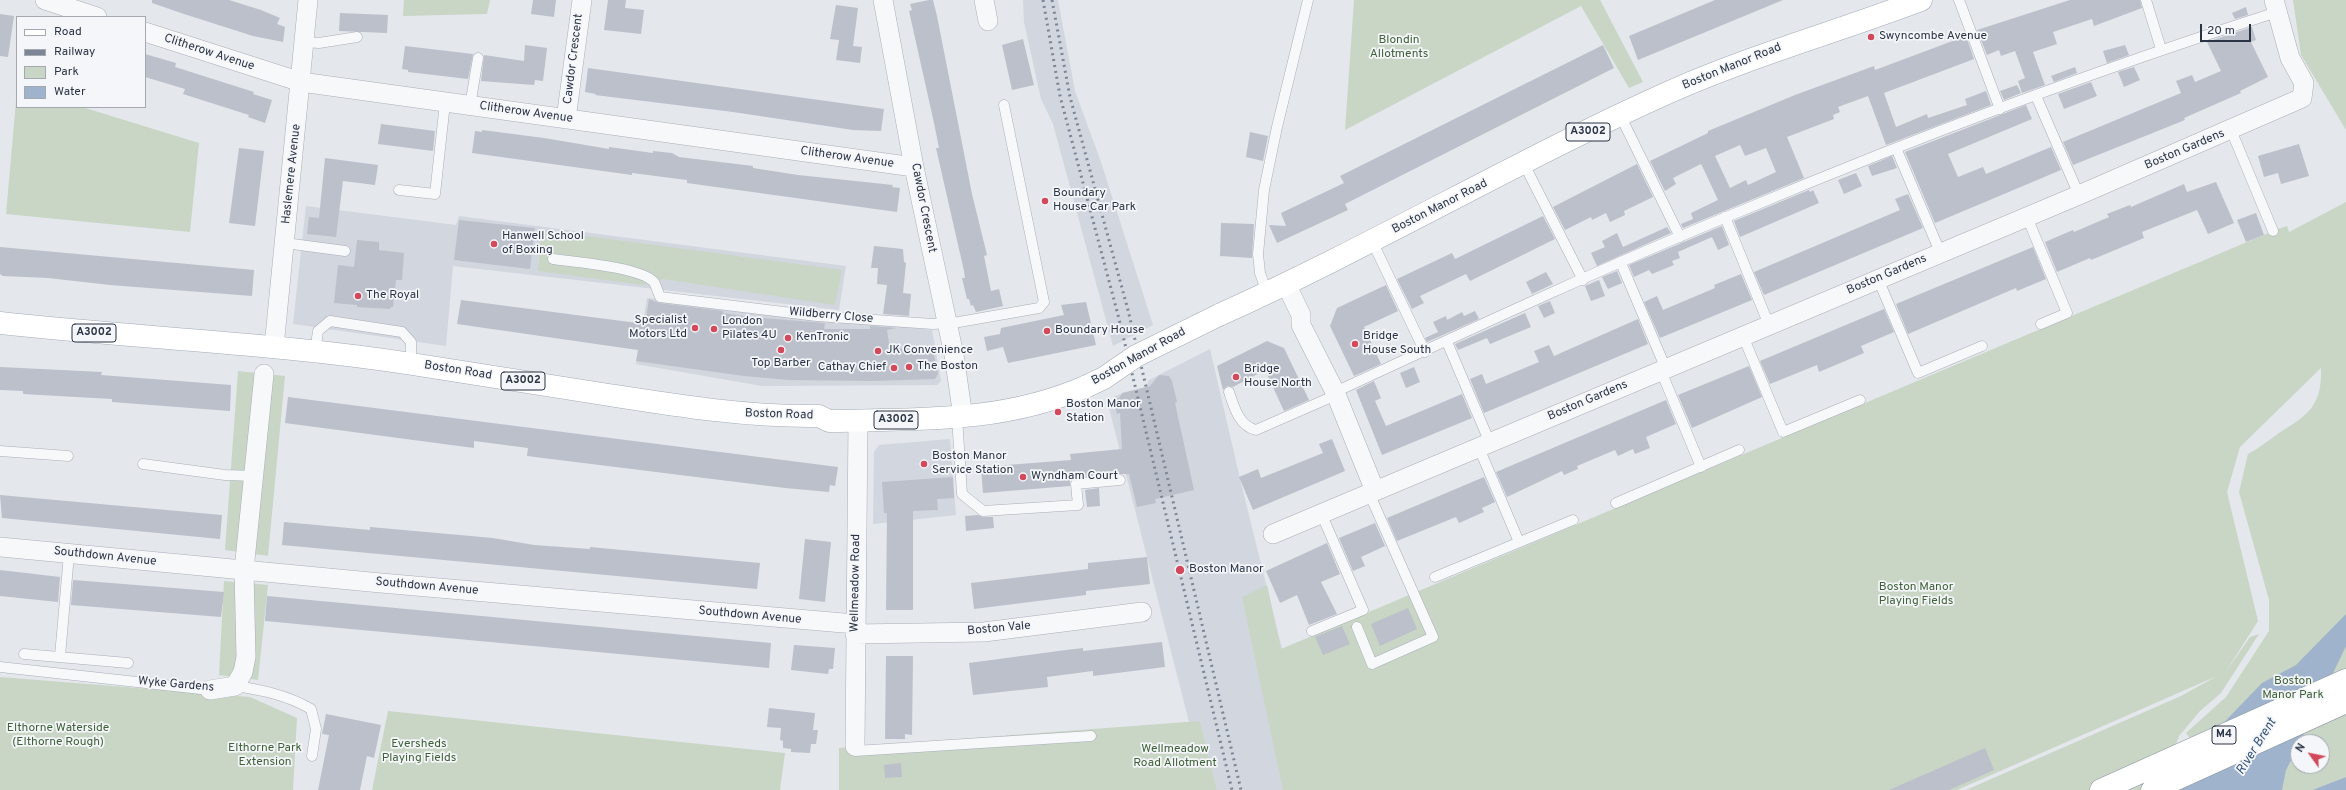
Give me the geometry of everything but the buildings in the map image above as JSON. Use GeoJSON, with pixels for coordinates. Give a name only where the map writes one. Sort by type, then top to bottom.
{"type":"FeatureCollection","features":[{"type":"Feature","properties":{"kind":"main road","name":"Boston Manor Road"},"geometry":{"type":"LineString","coordinates":[[960,417],[1023,409],[1066,395],[1087,386],[1104,378],[1136,356],[1276,289],[1674,90],[1792,43],[1876,17],[1921,0]]}},
{"type":"Feature","properties":{"kind":"main road","name":"Boston Road"},"geometry":{"type":"LineString","coordinates":[[0,323],[95,333],[274,347],[315,352],[411,364],[724,412],[819,416],[829,421],[960,417]]}},
{"type":"Feature","properties":{"kind":"main road","name":"M4"},"geometry":{"type":"LineString","coordinates":[[2101,790],[2346,680]]}},
{"type":"Feature","properties":{"kind":"main road","name":"M4"},"geometry":{"type":"LineString","coordinates":[[2152,790],[2346,702]]}},
{"type":"Feature","properties":{"kind":"street"},"geometry":{"type":"LineString","coordinates":[[45,0],[95,16]]}},
{"type":"Feature","properties":{"kind":"street","name":"Haslemere Avenue"},"geometry":{"type":"LineString","coordinates":[[274,347],[308,0]]}},
{"type":"Feature","properties":{"kind":"street","name":"Cawdor Crescent"},"geometry":{"type":"LineString","coordinates":[[566,119],[582,0]]}},
{"type":"Feature","properties":{"kind":"street","name":"Cawdor Crescent"},"geometry":{"type":"LineString","coordinates":[[883,0],[914,167],[946,323],[960,417]]}},
{"type":"Feature","properties":{"kind":"street"},"geometry":{"type":"LineString","coordinates":[[984,0],[988,21]]}},
{"type":"Feature","properties":{"kind":"street","name":"Boston Gardens"},"geometry":{"type":"LineString","coordinates":[[1273,534],[1664,370],[1940,252],[2079,195],[2302,98],[2304,83],[2290,58],[2276,6]]}},
{"type":"Feature","properties":{"kind":"street","name":"Clitherow Avenue"},"geometry":{"type":"LineString","coordinates":[[146,32],[301,82],[914,167]]}},
{"type":"Feature","properties":{"kind":"street"},"geometry":{"type":"LineString","coordinates":[[1276,289],[1301,315],[1301,325],[1335,393],[1372,492]]}},
{"type":"Feature","properties":{"kind":"street"},"geometry":{"type":"LineString","coordinates":[[235,686],[243,672],[246,657],[244,570],[264,374]]}},
{"type":"Feature","properties":{"kind":"street","name":"Wellmeadow Road"},"geometry":{"type":"LineString","coordinates":[[855,746],[858,420]]}},
{"type":"Feature","properties":{"kind":"street","name":"Southdown Avenue"},"geometry":{"type":"LineString","coordinates":[[0,547],[855,629]]}},
{"type":"Feature","properties":{"kind":"street","name":"Boston Vale"},"geometry":{"type":"LineString","coordinates":[[855,629],[984,632],[1142,612]]}},
{"type":"Feature","properties":{"kind":"street","name":"Wyke Gardens"},"geometry":{"type":"LineString","coordinates":[[210,690],[235,686]]}},
{"type":"Feature","properties":{"kind":"lane"},"geometry":{"type":"LineString","coordinates":[[1276,289],[1260,273],[1258,254],[1264,190],[1277,127],[1308,0]]}},
{"type":"Feature","properties":{"kind":"lane"},"geometry":{"type":"LineString","coordinates":[[1959,0],[2000,109]]}},
{"type":"Feature","properties":{"kind":"lane"},"geometry":{"type":"LineString","coordinates":[[2146,0],[2161,49]]}},
{"type":"Feature","properties":{"kind":"lane"},"geometry":{"type":"LineString","coordinates":[[1229,392],[1236,412],[1243,423],[1248,428],[1256,430],[1583,280],[1725,217],[1896,148],[2276,6]]}},
{"type":"Feature","properties":{"kind":"lane"},"geometry":{"type":"LineString","coordinates":[[305,42],[319,43],[357,38]]}},
{"type":"Feature","properties":{"kind":"lane"},"geometry":{"type":"LineString","coordinates":[[470,106],[478,58]]}},
{"type":"Feature","properties":{"kind":"lane"},"geometry":{"type":"LineString","coordinates":[[2036,96],[2079,195]]}},
{"type":"Feature","properties":{"kind":"lane"},"geometry":{"type":"LineString","coordinates":[[399,190],[434,194],[445,103]]}},
{"type":"Feature","properties":{"kind":"lane"},"geometry":{"type":"LineString","coordinates":[[946,323],[986,318],[1038,308],[1044,302],[1004,105]]}},
{"type":"Feature","properties":{"kind":"lane"},"geometry":{"type":"LineString","coordinates":[[1620,116],[1680,237]]}},
{"type":"Feature","properties":{"kind":"lane"},"geometry":{"type":"LineString","coordinates":[[2231,130],[2273,231]]}},
{"type":"Feature","properties":{"kind":"lane"},"geometry":{"type":"LineString","coordinates":[[1896,148],[1940,252]]}},
{"type":"Feature","properties":{"kind":"lane"},"geometry":{"type":"LineString","coordinates":[[1524,164],[1583,280]]}},
{"type":"Feature","properties":{"kind":"lane"},"geometry":{"type":"LineString","coordinates":[[2027,216],[2067,313],[2041,324]]}},
{"type":"Feature","properties":{"kind":"lane"},"geometry":{"type":"LineString","coordinates":[[1725,217],[1769,325]]}},
{"type":"Feature","properties":{"kind":"lane"},"geometry":{"type":"LineString","coordinates":[[1372,240],[1426,352]]}},
{"type":"Feature","properties":{"kind":"lane"},"geometry":{"type":"LineString","coordinates":[[285,243],[345,251]]}},
{"type":"Feature","properties":{"kind":"lane","name":"Wildberry Close"},"geometry":{"type":"LineString","coordinates":[[553,259],[599,265],[641,274],[654,282],[660,296],[817,316],[933,324],[946,323]]}},
{"type":"Feature","properties":{"kind":"lane"},"geometry":{"type":"LineString","coordinates":[[1621,263],[1701,466]]}},
{"type":"Feature","properties":{"kind":"lane"},"geometry":{"type":"LineString","coordinates":[[1878,279],[1918,373],[1982,346]]}},
{"type":"Feature","properties":{"kind":"lane"},"geometry":{"type":"LineString","coordinates":[[315,352],[318,331],[330,321],[402,332],[411,342],[411,364]]}},
{"type":"Feature","properties":{"kind":"lane"},"geometry":{"type":"LineString","coordinates":[[1743,336],[1783,432],[1860,400]]}},
{"type":"Feature","properties":{"kind":"lane"},"geometry":{"type":"LineString","coordinates":[[1447,342],[1519,542]]}},
{"type":"Feature","properties":{"kind":"lane"},"geometry":{"type":"LineString","coordinates":[[960,417],[962,494],[983,511],[1078,505],[1076,484],[1120,480]]}},
{"type":"Feature","properties":{"kind":"lane"},"geometry":{"type":"LineString","coordinates":[[1616,502],[1739,450]]}},
{"type":"Feature","properties":{"kind":"lane"},"geometry":{"type":"LineString","coordinates":[[0,451],[68,456]]}},
{"type":"Feature","properties":{"kind":"lane"},"geometry":{"type":"LineString","coordinates":[[142,464],[225,475],[254,476]]}},
{"type":"Feature","properties":{"kind":"lane"},"geometry":{"type":"LineString","coordinates":[[1357,627],[1372,664],[1433,637],[1372,492]]}},
{"type":"Feature","properties":{"kind":"lane"},"geometry":{"type":"LineString","coordinates":[[1312,631],[1363,610],[1321,513]]}},
{"type":"Feature","properties":{"kind":"lane"},"geometry":{"type":"LineString","coordinates":[[1435,577],[1572,520]]}},
{"type":"Feature","properties":{"kind":"lane"},"geometry":{"type":"LineString","coordinates":[[60,656],[69,554]]}},
{"type":"Feature","properties":{"kind":"lane"},"geometry":{"type":"LineString","coordinates":[[24,654],[128,663]]}},
{"type":"Feature","properties":{"kind":"lane","name":"Wyke Gardens"},"geometry":{"type":"LineString","coordinates":[[0,667],[210,690]]}},
{"type":"Feature","properties":{"kind":"lane"},"geometry":{"type":"LineString","coordinates":[[235,686],[264,690],[293,698],[311,709],[316,729],[312,756]]}},
{"type":"Feature","properties":{"kind":"lane"},"geometry":{"type":"LineString","coordinates":[[855,746],[855,751],[1091,736]]}},
{"type":"Feature","properties":{"kind":"shaded area"},"geometry":{"type":"Polygon","coordinates":[[[1023,0],[1058,0],[1075,91],[1101,162],[1153,325],[1113,346],[1053,124],[1041,99],[1024,22],[1023,0]]]}},
{"type":"Feature","properties":{"kind":"shaded area"},"geometry":{"type":"Polygon","coordinates":[[[306,206],[456,225],[459,216],[846,266],[839,310],[453,266],[446,346],[293,324],[306,206]]]}},
{"type":"Feature","properties":{"kind":"shaded area"},"geometry":{"type":"Polygon","coordinates":[[[647,298],[932,330],[941,381],[937,385],[762,386],[636,364],[647,298]]]}},
{"type":"Feature","properties":{"kind":"shaded area"},"geometry":{"type":"Polygon","coordinates":[[[1210,349],[1241,483],[1317,790],[1217,790],[1200,722],[1189,722],[1107,401],[1114,400],[1115,396],[1146,387],[1149,380],[1210,349]]]}},
{"type":"Feature","properties":{"kind":"shaded area"},"geometry":{"type":"Polygon","coordinates":[[[950,439],[956,515],[873,524],[874,452],[879,445],[950,439]]]}},
{"type":"Feature","properties":{"kind":"green space"},"geometry":{"type":"Polygon","coordinates":[[[404,0],[490,0],[487,14],[403,16],[404,0]]]}},
{"type":"Feature","properties":{"kind":"green space","name":"Blondin Allotments"},"geometry":{"type":"Polygon","coordinates":[[[1354,0],[1600,0],[1643,82],[1629,88],[1581,6],[1345,130],[1354,0]]]}},
{"type":"Feature","properties":{"kind":"green space"},"geometry":{"type":"Polygon","coordinates":[[[2293,0],[2346,0],[2346,130],[2301,55],[2293,0]]]}},
{"type":"Feature","properties":{"kind":"green space"},"geometry":{"type":"Polygon","coordinates":[[[16,101],[16,108],[85,108],[199,143],[190,232],[6,214],[16,101]]]}},
{"type":"Feature","properties":{"kind":"green space","name":"Boston Manor Playing Fields"},"geometry":{"type":"Polygon","coordinates":[[[2346,202],[2346,777],[2312,790],[2239,790],[2227,788],[2186,733],[2226,697],[2269,631],[2269,600],[2239,492],[2248,454],[2298,420],[2312,408],[2319,392],[2321,368],[2240,447],[2227,492],[2258,621],[2225,673],[2250,637],[2259,634],[2221,693],[2200,711],[2179,736],[2159,790],[1966,790],[2181,696],[2217,676],[1957,790],[1283,790],[1242,597],[1267,585],[1281,649],[2287,226],[2289,232],[2346,202]]]}},
{"type":"Feature","properties":{"kind":"green space"},"geometry":{"type":"Polygon","coordinates":[[[542,230],[842,270],[835,305],[663,279],[644,285],[538,271],[542,230]]]}},
{"type":"Feature","properties":{"kind":"green space"},"geometry":{"type":"Polygon","coordinates":[[[238,371],[285,376],[268,556],[225,550],[238,371]]]}},
{"type":"Feature","properties":{"kind":"green space"},"geometry":{"type":"Polygon","coordinates":[[[224,581],[268,585],[258,680],[219,675],[224,581]]]}},
{"type":"Feature","properties":{"kind":"green space","name":"Elthorne Waterside (Elthorne Rough)"},"geometry":{"type":"Polygon","coordinates":[[[0,677],[250,697],[297,718],[293,790],[0,790],[0,677]]]}},
{"type":"Feature","properties":{"kind":"green space","name":"Eversheds Playing Fields"},"geometry":{"type":"Polygon","coordinates":[[[388,711],[785,753],[780,790],[372,790],[388,711]]]}},
{"type":"Feature","properties":{"kind":"green space","name":"Wellmeadow Road Allotment"},"geometry":{"type":"Polygon","coordinates":[[[1200,721],[1217,790],[839,790],[839,748],[1200,721]]]}},
{"type":"Feature","properties":{"kind":"water","name":"River Brent"},"geometry":{"type":"Polygon","coordinates":[[[2346,614],[2346,646],[2304,734],[2290,734],[2290,762],[2286,770],[2282,790],[2165,790],[2183,765],[2262,683],[2296,665],[2346,614]]]}},
{"type":"Feature","properties":{"kind":"water"},"geometry":{"type":"Polygon","coordinates":[[[2346,777],[2346,790],[2312,790],[2346,777]]]}},
{"type":"Feature","properties":{"kind":"railway"},"geometry":{"type":"LineString","coordinates":[[1043,0],[1060,96],[1118,315],[1232,790]]}},
{"type":"Feature","properties":{"kind":"railway"},"geometry":{"type":"LineString","coordinates":[[1052,0],[1070,97],[1128,310],[1241,790]]}},
{"type":"Feature","properties":{"kind":"place","name":"Swyncombe Avenue"},"geometry":{"type":"Point","coordinates":[1871,37]}},
{"type":"Feature","properties":{"kind":"place","name":"Boundary House Car Park"},"geometry":{"type":"Point","coordinates":[1045,201]}},
{"type":"Feature","properties":{"kind":"place","name":"Hanwell School of Boxing"},"geometry":{"type":"Point","coordinates":[494,244]}},
{"type":"Feature","properties":{"kind":"place","name":"The Royal"},"geometry":{"type":"Point","coordinates":[358,296]}},
{"type":"Feature","properties":{"kind":"place","name":"Specialist Motors Ltd"},"geometry":{"type":"Point","coordinates":[695,328]}},
{"type":"Feature","properties":{"kind":"place","name":"London Pilates 4U"},"geometry":{"type":"Point","coordinates":[714,329]}},
{"type":"Feature","properties":{"kind":"place","name":"Boundary House"},"geometry":{"type":"Point","coordinates":[1047,331]}},
{"type":"Feature","properties":{"kind":"place","name":"KenTronic"},"geometry":{"type":"Point","coordinates":[788,338]}},
{"type":"Feature","properties":{"kind":"place","name":"Bridge House South"},"geometry":{"type":"Point","coordinates":[1355,344]}},
{"type":"Feature","properties":{"kind":"place","name":"Top Barber"},"geometry":{"type":"Point","coordinates":[781,350]}},
{"type":"Feature","properties":{"kind":"place","name":"JK Convenience"},"geometry":{"type":"Point","coordinates":[878,351]}},
{"type":"Feature","properties":{"kind":"place","name":"The Boston"},"geometry":{"type":"Point","coordinates":[909,367]}},
{"type":"Feature","properties":{"kind":"place","name":"Cathay Chief"},"geometry":{"type":"Point","coordinates":[894,368]}},
{"type":"Feature","properties":{"kind":"place","name":"Bridge House North"},"geometry":{"type":"Point","coordinates":[1236,377]}},
{"type":"Feature","properties":{"kind":"place","name":"Boston Manor Station"},"geometry":{"type":"Point","coordinates":[1058,412]}},
{"type":"Feature","properties":{"kind":"place","name":"Boston Manor Service Station"},"geometry":{"type":"Point","coordinates":[924,464]}},
{"type":"Feature","properties":{"kind":"place","name":"Wyndham Court"},"geometry":{"type":"Point","coordinates":[1023,477]}},
{"type":"Feature","properties":{"kind":"place","name":"Boston Manor"},"geometry":{"type":"Point","coordinates":[1180,570]}},
{"type":"Feature","properties":{"kind":"park label","name":"Boston Manor Park"},"geometry":{"type":"Point","coordinates":[2293,689]}},
{"type":"Feature","properties":{"kind":"park label","name":"Elthorne Park Extension"},"geometry":{"type":"Point","coordinates":[265,756]}}]}
